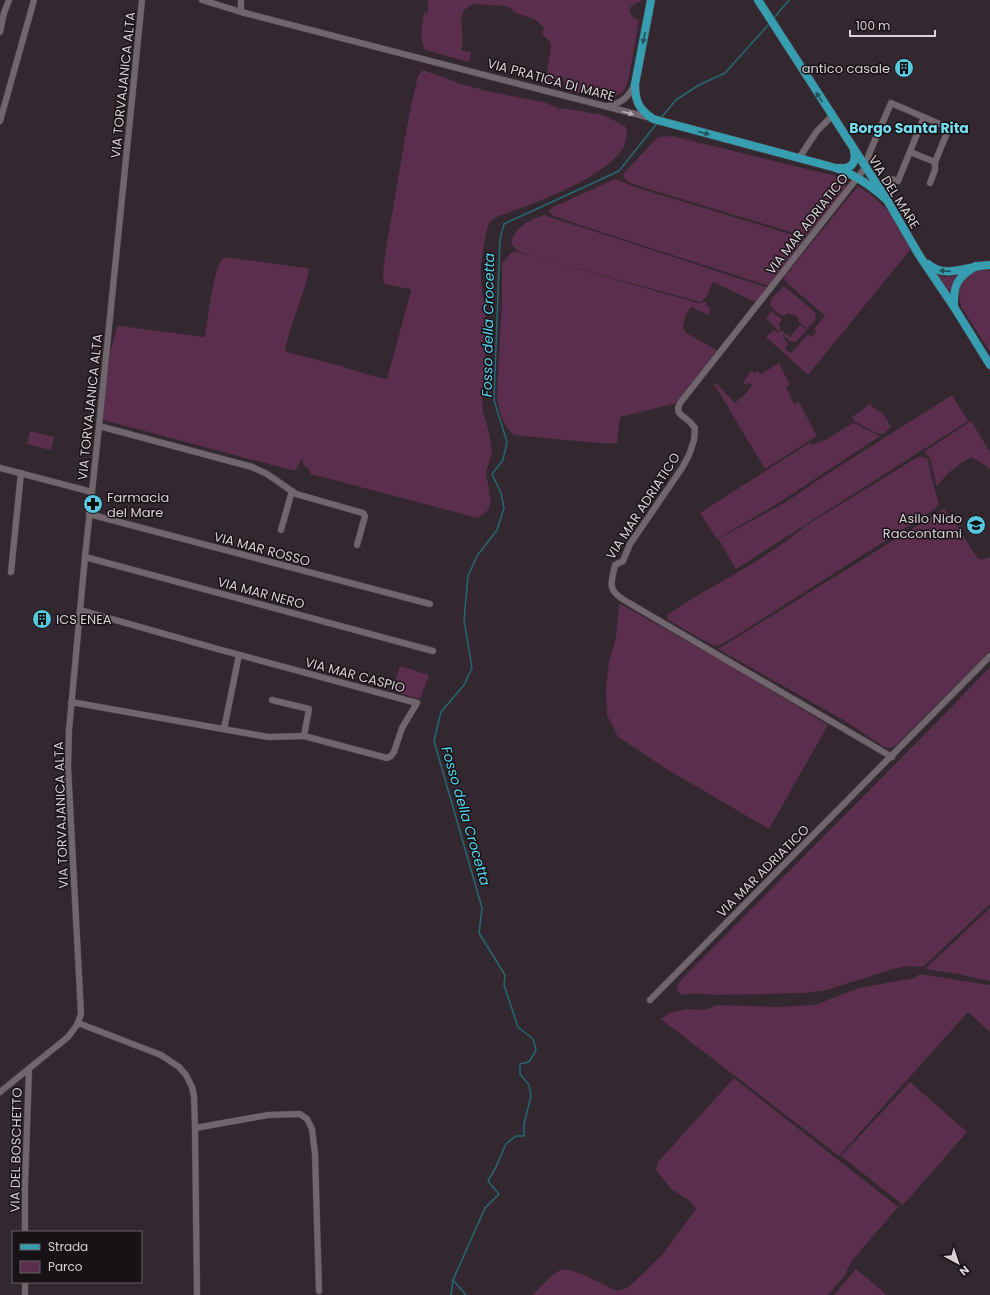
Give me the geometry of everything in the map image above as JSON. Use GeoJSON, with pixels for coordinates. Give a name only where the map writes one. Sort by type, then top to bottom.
{"type":"FeatureCollection","features":[{"type":"Feature","properties":{"kind":"main road"},"geometry":{"type":"LineString","coordinates":[[651,0],[634,84],[637,103],[646,114],[653,119]]}},
{"type":"Feature","properties":{"kind":"main road","name":"VIA DEL MARE"},"geometry":{"type":"LineString","coordinates":[[758,0],[887,200],[919,255],[954,307],[990,365]]}},
{"type":"Feature","properties":{"kind":"main road","name":"VIA PRATICA DI MARE"},"geometry":{"type":"LineString","coordinates":[[653,119],[836,168],[858,178],[874,188],[887,200]]}},
{"type":"Feature","properties":{"kind":"main road"},"geometry":{"type":"LineString","coordinates":[[836,168],[847,169],[852,165],[855,159],[854,151]]}},
{"type":"Feature","properties":{"kind":"main road","name":"VIA DEL MARE"},"geometry":{"type":"LineString","coordinates":[[919,255],[933,268],[943,272],[958,271],[976,266],[990,265]]}},
{"type":"Feature","properties":{"kind":"main road"},"geometry":{"type":"LineString","coordinates":[[954,307],[953,296],[957,282],[965,273],[976,266]]}},
{"type":"Feature","properties":{"kind":"street"},"geometry":{"type":"LineString","coordinates":[[0,32],[4,13],[9,0]]}},
{"type":"Feature","properties":{"kind":"street"},"geometry":{"type":"LineString","coordinates":[[0,121],[34,0]]}},
{"type":"Feature","properties":{"kind":"street","name":"VIA TORVAJANICA ALTA"},"geometry":{"type":"LineString","coordinates":[[0,1092],[65,1040],[75,1029],[82,1008],[68,766],[68,735],[142,0]]}},
{"type":"Feature","properties":{"kind":"street","name":"VIA PRATICA DI MARE"},"geometry":{"type":"LineString","coordinates":[[202,0],[242,12],[653,119]]}},
{"type":"Feature","properties":{"kind":"street"},"geometry":{"type":"LineString","coordinates":[[241,0],[242,12]]}},
{"type":"Feature","properties":{"kind":"street"},"geometry":{"type":"LineString","coordinates":[[603,106],[623,101],[632,91],[634,84]]}},
{"type":"Feature","properties":{"kind":"street"},"geometry":{"type":"LineString","coordinates":[[858,178],[865,168],[869,154],[891,103],[949,128],[935,162],[934,172],[930,183]]}},
{"type":"Feature","properties":{"kind":"street"},"geometry":{"type":"LineString","coordinates":[[799,158],[817,131],[832,116]]}},
{"type":"Feature","properties":{"kind":"street"},"geometry":{"type":"LineString","coordinates":[[888,178],[898,181],[924,117]]}},
{"type":"Feature","properties":{"kind":"street"},"geometry":{"type":"LineString","coordinates":[[910,152],[935,162]]}},
{"type":"Feature","properties":{"kind":"street","name":"VIA MAR ADRIATICO"},"geometry":{"type":"LineString","coordinates":[[858,178],[680,404],[678,408],[679,413],[690,422],[694,428],[695,436],[690,452],[682,468],[630,544],[622,561],[615,565],[612,589],[614,593],[624,600],[892,757]]}},
{"type":"Feature","properties":{"kind":"street"},"geometry":{"type":"LineString","coordinates":[[99,426],[254,468],[267,474],[297,494],[364,512],[365,516],[356,545]]}},
{"type":"Feature","properties":{"kind":"street"},"geometry":{"type":"LineString","coordinates":[[0,468],[92,492]]}},
{"type":"Feature","properties":{"kind":"street"},"geometry":{"type":"LineString","coordinates":[[11,572],[21,473]]}},
{"type":"Feature","properties":{"kind":"street"},"geometry":{"type":"LineString","coordinates":[[281,530],[292,491]]}},
{"type":"Feature","properties":{"kind":"street","name":"VIA MAR ROSSO"},"geometry":{"type":"LineString","coordinates":[[90,514],[430,604]]}},
{"type":"Feature","properties":{"kind":"street","name":"VIA MAR NERO"},"geometry":{"type":"LineString","coordinates":[[85,557],[432,651]]}},
{"type":"Feature","properties":{"kind":"street","name":"VIA MAR CASPIO"},"geometry":{"type":"LineString","coordinates":[[80,610],[417,703],[404,725],[394,752],[388,758],[304,736]]}},
{"type":"Feature","properties":{"kind":"street"},"geometry":{"type":"LineString","coordinates":[[224,729],[239,655]]}},
{"type":"Feature","properties":{"kind":"street","name":"VIA MAR ADRIATICO"},"geometry":{"type":"LineString","coordinates":[[650,1000],[892,757],[990,656]]}},
{"type":"Feature","properties":{"kind":"street"},"geometry":{"type":"LineString","coordinates":[[71,702],[268,737],[304,736],[309,709],[272,700]]}},
{"type":"Feature","properties":{"kind":"street"},"geometry":{"type":"LineString","coordinates":[[78,1023],[161,1056],[179,1067],[186,1074],[192,1087],[196,1128],[197,1295]]}},
{"type":"Feature","properties":{"kind":"street","name":"VIA DEL BOSCHETTO"},"geometry":{"type":"LineString","coordinates":[[25,1231],[29,1069]]}},
{"type":"Feature","properties":{"kind":"street"},"geometry":{"type":"LineString","coordinates":[[196,1128],[268,1115],[300,1114],[308,1120],[312,1129],[315,1158],[319,1291]]}},
{"type":"Feature","properties":{"kind":"street"},"geometry":{"type":"LineString","coordinates":[[25,1283],[25,1295]]}},
{"type":"Feature","properties":{"kind":"green space"},"geometry":{"type":"Polygon","coordinates":[[[428,0],[643,0],[634,4],[630,9],[631,14],[639,21],[629,77],[625,89],[622,93],[609,99],[570,91],[564,88],[564,79],[561,76],[557,76],[554,86],[541,83],[546,78],[551,46],[550,42],[542,34],[544,28],[536,20],[514,12],[506,6],[473,4],[464,10],[462,15],[463,40],[461,50],[471,52],[469,62],[425,50],[422,42],[422,22],[424,13],[428,12],[428,0]]]}},
{"type":"Feature","properties":{"kind":"green space"},"geometry":{"type":"Polygon","coordinates":[[[423,70],[461,84],[491,92],[544,102],[560,109],[603,115],[625,126],[627,131],[624,146],[616,157],[603,168],[586,179],[549,197],[499,216],[491,221],[488,226],[483,246],[481,277],[483,298],[486,308],[485,376],[482,400],[483,412],[488,428],[492,451],[486,473],[491,502],[488,510],[478,518],[311,474],[308,468],[304,466],[302,459],[295,471],[107,421],[101,417],[111,349],[117,327],[120,326],[203,337],[205,336],[214,282],[220,262],[224,257],[307,268],[309,270],[306,284],[291,327],[285,349],[287,352],[387,379],[411,291],[410,289],[384,284],[383,270],[404,142],[418,76],[423,70]]]}},
{"type":"Feature","properties":{"kind":"green space"},"geometry":{"type":"Polygon","coordinates":[[[672,136],[840,177],[844,180],[846,186],[845,190],[809,236],[804,236],[632,184],[624,178],[623,174],[654,141],[659,137],[672,136]]]}},
{"type":"Feature","properties":{"kind":"green space"},"geometry":{"type":"Polygon","coordinates":[[[615,179],[635,187],[807,239],[769,286],[589,228],[554,216],[549,212],[549,210],[553,207],[615,179]]]}},
{"type":"Feature","properties":{"kind":"green space"},"geometry":{"type":"Polygon","coordinates":[[[858,186],[873,197],[893,217],[910,250],[808,375],[766,337],[774,330],[778,333],[782,330],[784,332],[783,337],[788,344],[785,349],[791,353],[808,334],[812,337],[816,332],[814,329],[825,316],[784,279],[858,186]]]}},
{"type":"Feature","properties":{"kind":"green space"},"geometry":{"type":"Polygon","coordinates":[[[544,215],[769,288],[757,303],[713,282],[706,298],[700,302],[533,256],[698,303],[706,302],[707,306],[711,309],[708,315],[691,307],[685,317],[683,327],[686,333],[717,350],[676,403],[620,417],[617,443],[598,443],[514,435],[507,427],[502,417],[497,396],[502,300],[502,263],[512,252],[532,256],[517,251],[511,243],[519,228],[533,219],[544,215]]]}},
{"type":"Feature","properties":{"kind":"green space"},"geometry":{"type":"Polygon","coordinates":[[[984,270],[990,271],[990,352],[962,308],[959,295],[960,288],[971,274],[984,270]]]}},
{"type":"Feature","properties":{"kind":"green space"},"geometry":{"type":"Polygon","coordinates":[[[935,274],[945,277],[956,276],[950,296],[935,274]]]}},
{"type":"Feature","properties":{"kind":"green space"},"geometry":{"type":"Polygon","coordinates":[[[784,286],[815,312],[816,319],[807,329],[799,322],[797,316],[788,313],[784,316],[779,314],[770,304],[772,298],[784,286]]]}},
{"type":"Feature","properties":{"kind":"green space"},"geometry":{"type":"Polygon","coordinates":[[[772,311],[782,320],[779,323],[780,329],[778,331],[766,318],[772,311]]]}},
{"type":"Feature","properties":{"kind":"green space"},"geometry":{"type":"Polygon","coordinates":[[[800,325],[807,330],[796,342],[791,341],[784,336],[785,333],[790,337],[800,325]]]}},
{"type":"Feature","properties":{"kind":"green space"},"geometry":{"type":"Polygon","coordinates":[[[779,363],[790,385],[786,387],[794,404],[799,402],[817,436],[765,469],[714,384],[716,383],[735,403],[752,385],[748,383],[746,385],[743,383],[751,371],[755,373],[758,371],[760,375],[779,363]]]}},
{"type":"Feature","properties":{"kind":"green space"},"geometry":{"type":"Polygon","coordinates":[[[952,395],[968,421],[736,569],[718,539],[786,502],[821,478],[952,395]]]}},
{"type":"Feature","properties":{"kind":"green space"},"geometry":{"type":"Polygon","coordinates":[[[870,404],[877,411],[882,412],[891,427],[883,434],[876,433],[854,421],[852,417],[870,404]]]}},
{"type":"Feature","properties":{"kind":"green space"},"geometry":{"type":"Polygon","coordinates":[[[971,421],[990,452],[990,469],[971,457],[952,470],[937,487],[930,458],[924,452],[971,421]]]}},
{"type":"Feature","properties":{"kind":"green space"},"geometry":{"type":"Polygon","coordinates":[[[853,423],[880,436],[777,504],[717,539],[700,513],[809,443],[812,445],[827,439],[853,423]]]}},
{"type":"Feature","properties":{"kind":"green space"},"geometry":{"type":"Polygon","coordinates":[[[30,431],[54,437],[51,450],[27,444],[30,431]]]}},
{"type":"Feature","properties":{"kind":"green space"},"geometry":{"type":"Polygon","coordinates":[[[921,456],[928,459],[933,484],[939,503],[935,509],[718,646],[710,644],[668,620],[667,615],[755,562],[789,539],[805,526],[921,456]]]}},
{"type":"Feature","properties":{"kind":"green space"},"geometry":{"type":"Polygon","coordinates":[[[944,509],[956,524],[979,559],[990,557],[990,651],[898,743],[891,748],[884,747],[845,721],[718,649],[944,509]]]}},
{"type":"Feature","properties":{"kind":"green space"},"geometry":{"type":"Polygon","coordinates":[[[619,603],[738,670],[828,725],[769,829],[668,770],[618,737],[607,715],[606,689],[609,661],[616,637],[619,603]]]}},
{"type":"Feature","properties":{"kind":"green space"},"geometry":{"type":"Polygon","coordinates":[[[400,666],[429,675],[420,699],[392,691],[400,666]]]}},
{"type":"Feature","properties":{"kind":"green space"},"geometry":{"type":"Polygon","coordinates":[[[990,667],[990,904],[923,967],[907,966],[893,969],[827,990],[805,993],[715,995],[695,993],[683,995],[678,992],[677,986],[681,980],[990,667]]]}},
{"type":"Feature","properties":{"kind":"green space"},"geometry":{"type":"Polygon","coordinates":[[[990,908],[990,981],[925,969],[990,908]]]}},
{"type":"Feature","properties":{"kind":"green space"},"geometry":{"type":"Polygon","coordinates":[[[920,974],[990,985],[990,1032],[968,1012],[839,1156],[661,1019],[669,1013],[687,1009],[704,1010],[718,1005],[778,1007],[815,1005],[858,988],[914,978],[920,974]]]}},
{"type":"Feature","properties":{"kind":"green space"},"geometry":{"type":"Polygon","coordinates":[[[734,1078],[898,1207],[851,1262],[845,1275],[828,1295],[533,1295],[546,1281],[561,1270],[572,1271],[580,1274],[617,1291],[629,1287],[662,1255],[696,1209],[690,1201],[672,1190],[656,1170],[658,1162],[734,1078]]]}},
{"type":"Feature","properties":{"kind":"green space"},"geometry":{"type":"Polygon","coordinates":[[[910,1082],[967,1132],[903,1205],[841,1156],[910,1082]]]}},
{"type":"Feature","properties":{"kind":"green space"},"geometry":{"type":"Polygon","coordinates":[[[856,1269],[887,1295],[834,1295],[856,1269]]]}},
{"type":"Feature","properties":{"kind":"waterway","name":"Fosso della Crocetta"},"geometry":{"type":"LineString","coordinates":[[773,19],[789,0]]}},
{"type":"Feature","properties":{"kind":"waterway","name":"Fosso della Crocetta"},"geometry":{"type":"LineString","coordinates":[[661,118],[676,100],[699,85],[725,73],[770,23]]}},
{"type":"Feature","properties":{"kind":"waterway","name":"Fosso della Crocetta"},"geometry":{"type":"LineString","coordinates":[[451,1295],[453,1280],[485,1208],[499,1194],[488,1181],[506,1144],[516,1136],[524,1136],[524,1124],[531,1096],[529,1085],[520,1074],[520,1064],[529,1062],[536,1050],[533,1039],[518,1027],[504,985],[505,975],[479,933],[482,908],[434,741],[441,712],[464,685],[472,668],[464,620],[468,576],[477,556],[497,530],[504,508],[501,493],[492,474],[503,460],[507,442],[494,400],[500,239],[504,224],[619,171],[658,122]]}},
{"type":"Feature","properties":{"kind":"waterway"},"geometry":{"type":"LineString","coordinates":[[453,1280],[466,1295]]}},
{"type":"Feature","properties":{"kind":"place","name":"antico casale"},"geometry":{"type":"Point","coordinates":[904,68]}},
{"type":"Feature","properties":{"kind":"place","name":"Farmacia del Mare"},"geometry":{"type":"Point","coordinates":[93,504]}},
{"type":"Feature","properties":{"kind":"place","name":"Asilo Nido Raccontami"},"geometry":{"type":"Point","coordinates":[976,525]}},
{"type":"Feature","properties":{"kind":"place","name":"ICS ENEA"},"geometry":{"type":"Point","coordinates":[42,619]}},
{"type":"Feature","properties":{"kind":"district","name":"Borgo Santa Rita"},"geometry":{"type":"Point","coordinates":[909,128]}}]}
